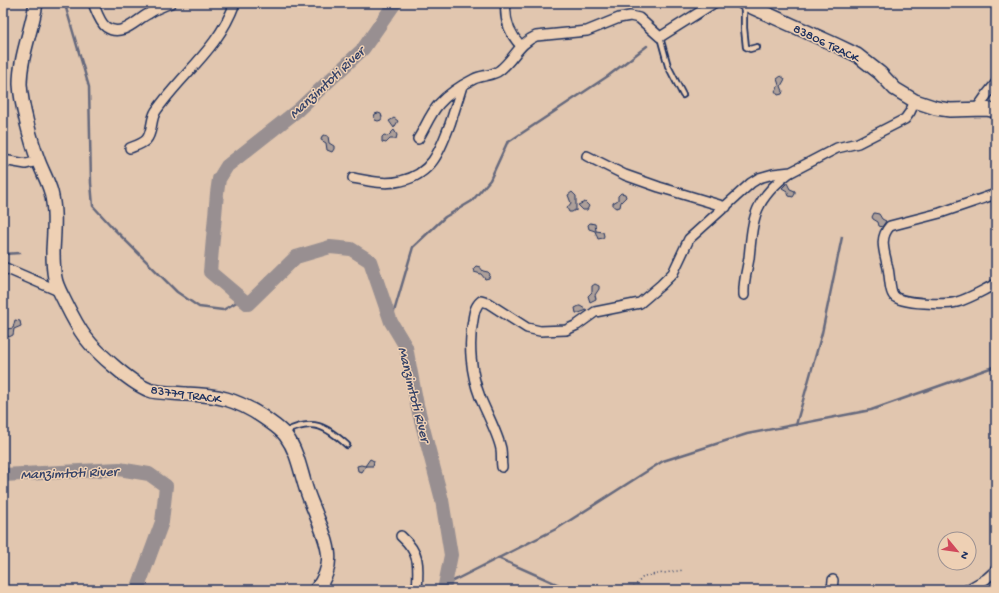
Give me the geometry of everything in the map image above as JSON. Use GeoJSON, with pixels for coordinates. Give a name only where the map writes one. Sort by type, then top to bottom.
{"type":"FeatureCollection","features":[{"type":"Feature","properties":{"kind":"street","name":"83779 TRACK"},"geometry":{"type":"LineString","coordinates":[[36,3],[21,65],[20,84],[22,102],[38,161],[51,191],[53,200],[55,216],[53,266],[55,279],[76,324],[86,339],[111,364],[151,391],[204,394],[236,402],[254,411],[283,433],[294,449],[305,487],[326,538],[329,562],[326,576],[316,590]]}},
{"type":"Feature","properties":{"kind":"street"},"geometry":{"type":"LineString","coordinates":[[93,3],[101,21],[106,27],[111,30],[120,30],[128,28],[147,14],[171,3]]}},
{"type":"Feature","properties":{"kind":"street"},"geometry":{"type":"LineString","coordinates":[[130,148],[147,139],[151,131],[152,119],[156,112],[167,97],[214,43],[223,30],[235,3]]}},
{"type":"Feature","properties":{"kind":"street"},"geometry":{"type":"LineString","coordinates":[[506,3],[505,14],[509,30],[521,46]]}},
{"type":"Feature","properties":{"kind":"street"},"geometry":{"type":"LineString","coordinates":[[418,139],[438,105],[462,86],[476,78],[496,73],[502,69],[521,46],[529,39],[536,36],[587,31],[619,18],[630,16],[639,18],[660,37],[714,3]]}},
{"type":"Feature","properties":{"kind":"street","name":"83806 TRACK"},"geometry":{"type":"LineString","coordinates":[[744,3],[857,55],[880,73],[895,89],[915,102],[950,110],[986,109],[996,111]]}},
{"type":"Feature","properties":{"kind":"street"},"geometry":{"type":"LineString","coordinates":[[976,110],[996,83]]}},
{"type":"Feature","properties":{"kind":"street"},"geometry":{"type":"LineString","coordinates":[[353,178],[373,182],[400,182],[421,173],[432,164],[439,152],[462,86]]}},
{"type":"Feature","properties":{"kind":"street"},"geometry":{"type":"LineString","coordinates":[[744,295],[755,215],[759,205],[767,193],[775,184],[790,172],[837,148],[858,143],[905,119],[915,102]]}},
{"type":"Feature","properties":{"kind":"street"},"geometry":{"type":"LineString","coordinates":[[587,156],[632,177],[678,193],[726,207]]}},
{"type":"Feature","properties":{"kind":"street"},"geometry":{"type":"LineString","coordinates":[[3,160],[26,164],[38,161]]}},
{"type":"Feature","properties":{"kind":"street"},"geometry":{"type":"LineString","coordinates":[[502,467],[501,448],[479,396],[474,376],[470,346],[472,324],[475,310],[479,303],[481,301],[488,303],[527,328],[545,331],[566,330],[577,325],[595,312],[640,303],[661,286],[673,273],[689,239],[751,183],[759,178],[773,174],[790,172]]}},
{"type":"Feature","properties":{"kind":"street"},"geometry":{"type":"LineString","coordinates":[[996,194],[890,226],[885,231],[882,243],[889,271],[892,293],[898,299],[947,304],[965,300],[996,284]]}},
{"type":"Feature","properties":{"kind":"street"},"geometry":{"type":"LineString","coordinates":[[3,267],[61,292]]}},
{"type":"Feature","properties":{"kind":"street"},"geometry":{"type":"LineString","coordinates":[[401,536],[410,545],[415,553],[418,570],[417,590]]}},
{"type":"Feature","properties":{"kind":"street"},"geometry":{"type":"LineString","coordinates":[[966,590],[986,579],[996,570]]}},
{"type":"Feature","properties":{"kind":"lane"},"geometry":{"type":"LineString","coordinates":[[744,3],[746,47],[750,49],[757,47]]}},
{"type":"Feature","properties":{"kind":"lane"},"geometry":{"type":"LineString","coordinates":[[660,37],[668,66],[683,95]]}},
{"type":"Feature","properties":{"kind":"lane"},"geometry":{"type":"LineString","coordinates":[[283,433],[306,424],[316,425],[324,427],[347,445]]}},
{"type":"Feature","properties":{"kind":"path"},"geometry":{"type":"LineString","coordinates":[[631,590],[632,587],[644,576],[684,570]]}},
{"type":"Feature","properties":{"kind":"building"},"geometry":{"type":"Polygon","coordinates":[[[781,76],[785,79],[781,86],[783,91],[782,94],[778,95],[775,91],[779,85],[777,79],[781,76]]]}},
{"type":"Feature","properties":{"kind":"building"},"geometry":{"type":"Polygon","coordinates":[[[376,113],[380,113],[382,117],[380,121],[376,121],[374,119],[374,115],[376,113]]]}},
{"type":"Feature","properties":{"kind":"building"},"geometry":{"type":"Polygon","coordinates":[[[394,118],[398,121],[394,128],[389,121],[394,118]]]}},
{"type":"Feature","properties":{"kind":"building"},"geometry":{"type":"Polygon","coordinates":[[[394,130],[397,135],[396,139],[390,139],[386,143],[382,142],[382,137],[384,135],[388,136],[394,130]]]}},
{"type":"Feature","properties":{"kind":"building"},"geometry":{"type":"Polygon","coordinates":[[[322,136],[328,136],[329,143],[334,146],[332,152],[327,150],[326,143],[321,140],[322,136]]]}},
{"type":"Feature","properties":{"kind":"building"},"geometry":{"type":"Polygon","coordinates":[[[787,183],[790,189],[795,191],[793,197],[789,196],[787,191],[782,188],[787,183]]]}},
{"type":"Feature","properties":{"kind":"building"},"geometry":{"type":"Polygon","coordinates":[[[572,192],[576,196],[576,211],[569,212],[567,208],[571,203],[568,195],[572,192]]]}},
{"type":"Feature","properties":{"kind":"building"},"geometry":{"type":"Polygon","coordinates":[[[621,193],[625,194],[626,197],[621,202],[620,207],[616,208],[613,206],[613,203],[618,200],[618,196],[621,193]]]}},
{"type":"Feature","properties":{"kind":"building"},"geometry":{"type":"Polygon","coordinates":[[[585,202],[589,206],[587,210],[583,210],[578,205],[585,202]]]}},
{"type":"Feature","properties":{"kind":"building"},"geometry":{"type":"Polygon","coordinates":[[[874,213],[879,214],[882,219],[886,221],[882,227],[879,226],[878,222],[873,219],[872,217],[874,213]]]}},
{"type":"Feature","properties":{"kind":"building"},"geometry":{"type":"Polygon","coordinates":[[[590,223],[595,224],[596,231],[603,232],[603,238],[598,239],[595,231],[589,229],[588,225],[590,223]]]}},
{"type":"Feature","properties":{"kind":"building"},"geometry":{"type":"Polygon","coordinates":[[[476,266],[480,267],[483,271],[488,272],[490,274],[489,278],[485,279],[481,274],[474,272],[473,269],[476,266]]]}},
{"type":"Feature","properties":{"kind":"building"},"geometry":{"type":"Polygon","coordinates":[[[595,284],[599,286],[599,289],[595,295],[596,299],[590,302],[588,296],[592,292],[592,286],[595,284]]]}},
{"type":"Feature","properties":{"kind":"building"},"geometry":{"type":"Polygon","coordinates":[[[579,306],[587,310],[576,313],[575,308],[579,306]]]}},
{"type":"Feature","properties":{"kind":"building"},"geometry":{"type":"Polygon","coordinates":[[[15,320],[20,321],[21,326],[14,329],[13,335],[9,337],[6,334],[7,329],[13,328],[15,320]]]}},
{"type":"Feature","properties":{"kind":"building"},"geometry":{"type":"Polygon","coordinates":[[[370,459],[374,461],[373,466],[366,466],[362,472],[358,471],[357,466],[365,466],[370,459]]]}},
{"type":"Feature","properties":{"kind":"waterway","name":"Manzimtoti River"},"geometry":{"type":"LineString","coordinates":[[395,3],[363,49],[298,110],[227,166],[219,179],[210,272],[248,304],[296,257],[330,247],[351,249],[370,261],[391,322],[406,347],[417,405],[442,500],[451,555],[444,590]]}},
{"type":"Feature","properties":{"kind":"waterway"},"geometry":{"type":"LineString","coordinates":[[66,8],[89,87],[91,183],[93,206],[177,292],[199,307],[223,310],[242,299]]}},
{"type":"Feature","properties":{"kind":"waterway"},"geometry":{"type":"LineString","coordinates":[[391,322],[413,247],[445,217],[472,201],[490,180],[507,143],[608,76],[647,46]]}},
{"type":"Feature","properties":{"kind":"waterway"},"geometry":{"type":"LineString","coordinates":[[796,425],[822,333],[842,237]]}},
{"type":"Feature","properties":{"kind":"waterway"},"geometry":{"type":"LineString","coordinates":[[3,254],[20,253]]}},
{"type":"Feature","properties":{"kind":"waterway"},"geometry":{"type":"LineString","coordinates":[[445,585],[558,528],[663,461],[747,434],[871,410],[996,366]]}},
{"type":"Feature","properties":{"kind":"waterway","name":"Manzimtoti River"},"geometry":{"type":"LineString","coordinates":[[3,475],[119,469],[149,474],[166,486],[162,522],[137,590]]}},
{"type":"Feature","properties":{"kind":"waterway"},"geometry":{"type":"LineString","coordinates":[[498,558],[570,590]]}}]}
